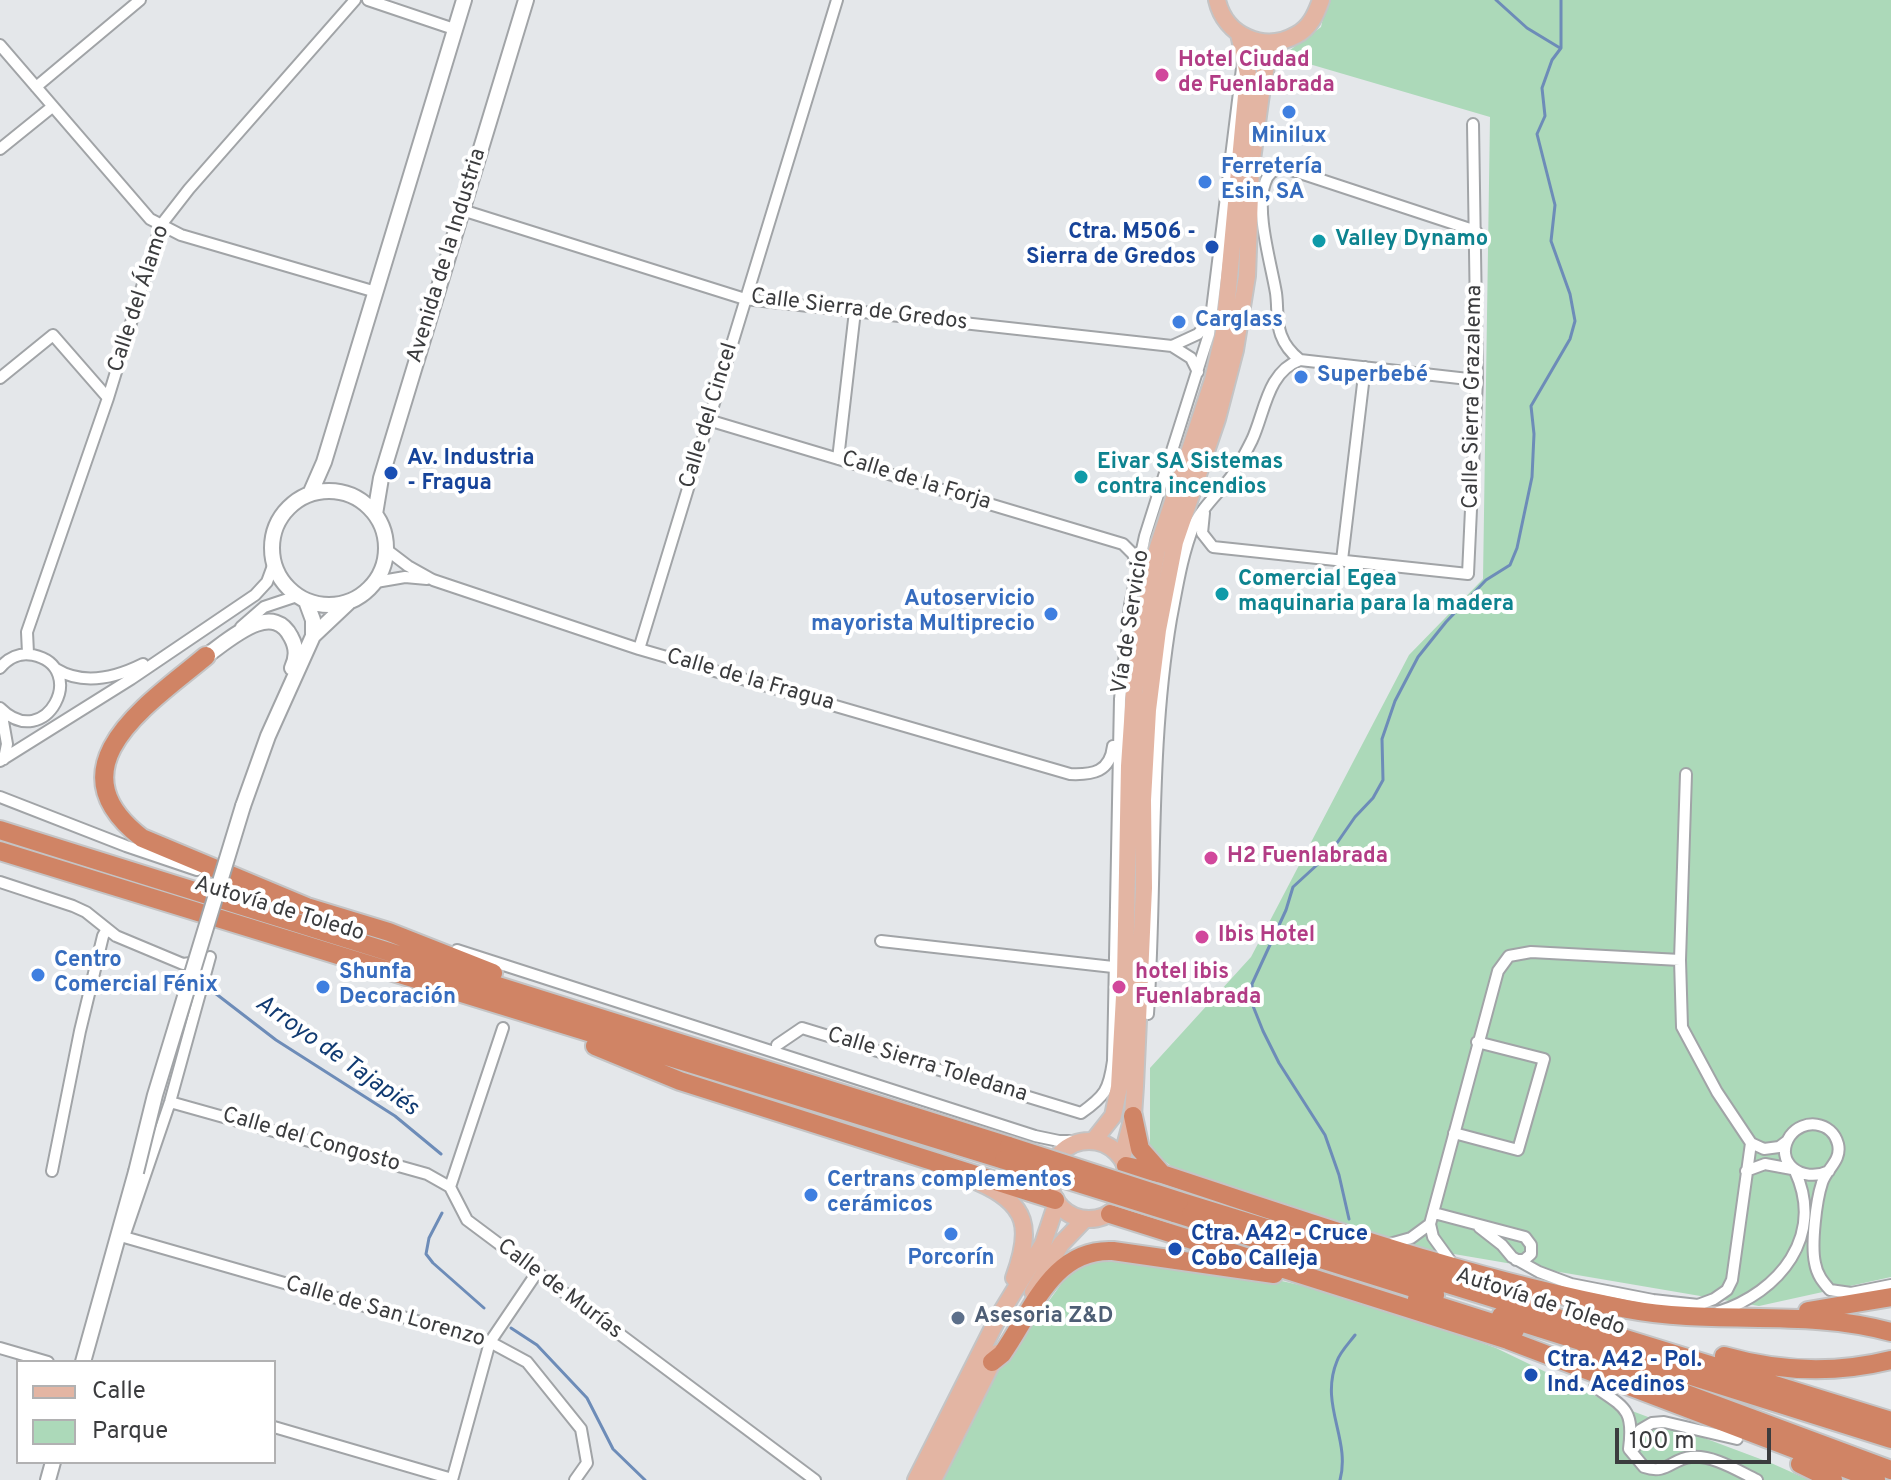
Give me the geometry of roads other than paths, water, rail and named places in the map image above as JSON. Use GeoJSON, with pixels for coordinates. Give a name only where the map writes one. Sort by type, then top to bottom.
{"type":"FeatureCollection","features":[{"type":"Feature","properties":{"kind":"highway"},"geometry":{"type":"LineString","coordinates":[[206,656],[132,718],[118,734],[109,752],[105,768],[106,786],[110,801],[129,828],[142,838],[307,907],[389,932],[517,982],[561,1005]]}},
{"type":"Feature","properties":{"kind":"highway"},"geometry":{"type":"LineString","coordinates":[[0,830],[561,1005],[1006,1158],[1175,1212],[1520,1332],[1891,1470]]}},
{"type":"Feature","properties":{"kind":"highway","name":"Autovía de Toledo"},"geometry":{"type":"LineString","coordinates":[[0,851],[543,1019]]}},
{"type":"Feature","properties":{"kind":"highway"},"geometry":{"type":"LineString","coordinates":[[543,1019],[848,1114],[1006,1158]]}},
{"type":"Feature","properties":{"kind":"highway"},"geometry":{"type":"LineString","coordinates":[[543,1019],[588,1043],[680,1081],[1056,1201]]}},
{"type":"Feature","properties":{"kind":"highway"},"geometry":{"type":"LineString","coordinates":[[1133,1116],[1140,1149],[1162,1174]]}},
{"type":"Feature","properties":{"kind":"highway"},"geometry":{"type":"LineString","coordinates":[[1124,1162],[1456,1268],[1625,1309],[1696,1318],[1830,1320],[1891,1332]]}},
{"type":"Feature","properties":{"kind":"highway","name":"Autovía de Toledo"},"geometry":{"type":"LineString","coordinates":[[1175,1212],[1479,1291],[1891,1421]]}},
{"type":"Feature","properties":{"kind":"highway","name":"Autovía de Toledo"},"geometry":{"type":"LineString","coordinates":[[1175,1212],[1891,1439]]}},
{"type":"Feature","properties":{"kind":"highway"},"geometry":{"type":"LineString","coordinates":[[1110,1214],[1508,1340],[1876,1480]]}},
{"type":"Feature","properties":{"kind":"highway"},"geometry":{"type":"LineString","coordinates":[[992,1362],[1010,1343],[1061,1267],[1089,1252],[1113,1251],[1330,1283]]}},
{"type":"Feature","properties":{"kind":"highway"},"geometry":{"type":"LineString","coordinates":[[1742,1319],[1891,1297]]}},
{"type":"Feature","properties":{"kind":"highway"},"geometry":{"type":"LineString","coordinates":[[1475,1331],[1509,1350],[1595,1387],[1737,1439],[1833,1480]]}},
{"type":"Feature","properties":{"kind":"highway"},"geometry":{"type":"LineString","coordinates":[[1520,1332],[1660,1373],[1681,1374]]}},
{"type":"Feature","properties":{"kind":"highway"},"geometry":{"type":"LineString","coordinates":[[1644,1342],[1800,1371],[1858,1374],[1891,1370]]}},
{"type":"Feature","properties":{"kind":"highway"},"geometry":{"type":"LineString","coordinates":[[1800,1371],[1857,1369],[1891,1360]]}},
{"type":"Feature","properties":{"kind":"main road"},"geometry":{"type":"LineString","coordinates":[[1216,1],[1230,26],[1239,34],[1258,42],[1279,43],[1298,35],[1313,20],[1321,0]]}},
{"type":"Feature","properties":{"kind":"main road"},"geometry":{"type":"LineString","coordinates":[[1087,1141],[1113,1116],[1125,978],[1129,766],[1134,692],[1144,619],[1157,550],[1213,380],[1224,332],[1248,74],[1239,34]]}},
{"type":"Feature","properties":{"kind":"main road"},"geometry":{"type":"LineString","coordinates":[[1124,1162],[1135,1086],[1148,710],[1167,573],[1217,419],[1235,350],[1247,276],[1251,167],[1261,94],[1267,61],[1279,43]]}},
{"type":"Feature","properties":{"kind":"main road"},"geometry":{"type":"LineString","coordinates":[[916,1480],[999,1316],[1043,1244],[1056,1201],[1050,1176],[1053,1164],[1069,1145],[1087,1141],[1110,1146],[1124,1162],[1129,1180],[1127,1193],[1110,1214],[1085,1219],[1069,1214],[1056,1201]]}},
{"type":"Feature","properties":{"kind":"main road"},"geometry":{"type":"LineString","coordinates":[[934,1160],[993,1189],[1019,1210],[1024,1224],[1023,1252],[999,1316]]}},
{"type":"Feature","properties":{"kind":"main road"},"geometry":{"type":"LineString","coordinates":[[933,1480],[992,1362],[1061,1244],[1085,1219]]}},
{"type":"Feature","properties":{"kind":"street"},"geometry":{"type":"LineString","coordinates":[[36,87],[140,0]]}},
{"type":"Feature","properties":{"kind":"street","name":"Calle del Álamo"},"geometry":{"type":"LineString","coordinates":[[28,653],[27,632],[108,398],[161,225],[355,0]]}},
{"type":"Feature","properties":{"kind":"street"},"geometry":{"type":"LineString","coordinates":[[368,0],[454,29]]}},
{"type":"Feature","properties":{"kind":"street"},"geometry":{"type":"LineString","coordinates":[[310,494],[324,462],[464,0]]}},
{"type":"Feature","properties":{"kind":"street","name":"Avenida de la Industria"},"geometry":{"type":"LineString","coordinates":[[375,514],[381,478],[526,0]]}},
{"type":"Feature","properties":{"kind":"street","name":"Calle del Cincel"},"geometry":{"type":"LineString","coordinates":[[639,649],[837,0]]}},
{"type":"Feature","properties":{"kind":"street"},"geometry":{"type":"LineString","coordinates":[[0,45],[150,219],[181,235],[376,292]]}},
{"type":"Feature","properties":{"kind":"street","name":"Vía de Servicio"},"geometry":{"type":"LineString","coordinates":[[1081,1113],[1101,1099],[1116,1063],[1113,967],[1120,699],[1130,605],[1145,536],[1198,372],[1211,319],[1239,76],[1245,51]]}},
{"type":"Feature","properties":{"kind":"street"},"geometry":{"type":"LineString","coordinates":[[0,149],[52,107]]}},
{"type":"Feature","properties":{"kind":"street","name":"Calle Sierra Grazalema"},"geometry":{"type":"LineString","coordinates":[[1342,560],[1468,574],[1477,380],[1473,124]]}},
{"type":"Feature","properties":{"kind":"street"},"geometry":{"type":"LineString","coordinates":[[1476,231],[1282,167],[1271,171],[1265,181],[1262,196],[1265,239],[1276,295],[1278,326],[1283,340],[1300,360],[1477,380]]}},
{"type":"Feature","properties":{"kind":"street","name":"Calle Sierra de Gredos"},"geometry":{"type":"LineString","coordinates":[[462,210],[745,299],[1172,346]]}},
{"type":"Feature","properties":{"kind":"street"},"geometry":{"type":"LineString","coordinates":[[838,459],[855,311]]}},
{"type":"Feature","properties":{"kind":"street"},"geometry":{"type":"LineString","coordinates":[[1172,346],[1198,334],[1211,319]]}},
{"type":"Feature","properties":{"kind":"street"},"geometry":{"type":"LineString","coordinates":[[0,378],[53,335],[108,398]]}},
{"type":"Feature","properties":{"kind":"street"},"geometry":{"type":"LineString","coordinates":[[1172,346],[1191,358],[1198,372]]}},
{"type":"Feature","properties":{"kind":"street","name":"Vía de Servicio"},"geometry":{"type":"LineString","coordinates":[[1148,1014],[1156,756],[1162,687],[1181,571],[1193,526],[1233,475],[1252,440],[1278,374],[1287,365],[1300,360]]}},
{"type":"Feature","properties":{"kind":"street"},"geometry":{"type":"LineString","coordinates":[[1206,508],[1202,533],[1213,547],[1342,560],[1365,367]]}},
{"type":"Feature","properties":{"kind":"street","name":"Calle de la Forja"},"geometry":{"type":"LineString","coordinates":[[708,420],[1123,544]]}},
{"type":"Feature","properties":{"kind":"street"},"geometry":{"type":"LineString","coordinates":[[2,760],[131,679],[255,595],[267,582],[274,563],[273,535],[283,515],[294,503],[310,494],[328,491],[346,493],[362,501],[375,514],[384,531],[387,550],[383,567],[376,582],[364,594],[350,602],[313,636],[268,736],[243,806],[155,1095],[112,1264],[84,1360]]}},
{"type":"Feature","properties":{"kind":"street"},"geometry":{"type":"LineString","coordinates":[[1138,570],[1133,554],[1123,544],[1145,536]]}},
{"type":"Feature","properties":{"kind":"street","name":"Calle de la Fragua"},"geometry":{"type":"LineString","coordinates":[[387,550],[433,580],[639,649],[1070,774],[1090,775],[1102,770],[1112,758],[1120,699]]}},
{"type":"Feature","properties":{"kind":"street"},"geometry":{"type":"LineString","coordinates":[[274,563],[285,585],[302,598],[335,606],[350,602]]}},
{"type":"Feature","properties":{"kind":"street","name":"Calle de la Fragua"},"geometry":{"type":"LineString","coordinates":[[376,582],[405,577],[433,580]]}},
{"type":"Feature","properties":{"kind":"street"},"geometry":{"type":"LineString","coordinates":[[302,598],[313,620],[313,636]]}},
{"type":"Feature","properties":{"kind":"street"},"geometry":{"type":"LineString","coordinates":[[206,656],[264,607],[302,598]]}},
{"type":"Feature","properties":{"kind":"street"},"geometry":{"type":"LineString","coordinates":[[206,656],[263,621],[282,625],[290,634],[296,658],[278,696],[268,736]]}},
{"type":"Feature","properties":{"kind":"street"},"geometry":{"type":"LineString","coordinates":[[0,668],[14,656],[28,653],[43,657],[67,675],[98,679],[125,673],[167,653]]}},
{"type":"Feature","properties":{"kind":"street"},"geometry":{"type":"LineString","coordinates":[[1,709],[13,719],[28,721],[42,718],[53,709],[60,696],[60,681],[54,667]]}},
{"type":"Feature","properties":{"kind":"street"},"geometry":{"type":"LineString","coordinates":[[1,709],[7,744],[2,760]]}},
{"type":"Feature","properties":{"kind":"street"},"geometry":{"type":"LineString","coordinates":[[1686,774],[1680,960],[1682,1027],[1717,1092],[1751,1143],[1764,1149],[1779,1147],[1794,1130],[1807,1124],[1821,1125],[1832,1133],[1838,1146],[1837,1160],[1822,1181],[1818,1204],[1814,1262],[1819,1278],[1830,1290],[1851,1293],[1891,1285]]}},
{"type":"Feature","properties":{"kind":"street"},"geometry":{"type":"LineString","coordinates":[[0,797],[126,846],[307,907]]}},
{"type":"Feature","properties":{"kind":"street"},"geometry":{"type":"LineString","coordinates":[[0,882],[73,906],[86,912],[116,936],[183,964],[210,957],[170,1102],[112,1264]]}},
{"type":"Feature","properties":{"kind":"street"},"geometry":{"type":"LineString","coordinates":[[52,1171],[83,1018],[107,929]]}},
{"type":"Feature","properties":{"kind":"street"},"geometry":{"type":"LineString","coordinates":[[389,932],[517,968],[687,1026],[1035,1136],[1059,1141],[1087,1141]]}},
{"type":"Feature","properties":{"kind":"street"},"geometry":{"type":"LineString","coordinates":[[881,941],[1113,967]]}},
{"type":"Feature","properties":{"kind":"street"},"geometry":{"type":"LineString","coordinates":[[1456,1268],[1433,1237],[1432,1218],[1498,971],[1509,956],[1531,952],[1680,960]]}},
{"type":"Feature","properties":{"kind":"street"},"geometry":{"type":"LineString","coordinates":[[450,1187],[503,1028]]}},
{"type":"Feature","properties":{"kind":"street","name":"Calle Sierra Toledana"},"geometry":{"type":"LineString","coordinates":[[777,1045],[802,1028],[1081,1113]]}},
{"type":"Feature","properties":{"kind":"street"},"geometry":{"type":"LineString","coordinates":[[1454,1133],[1518,1150],[1544,1059],[1477,1042]]}},
{"type":"Feature","properties":{"kind":"street","name":"Calle del Congosto"},"geometry":{"type":"LineString","coordinates":[[170,1102],[427,1174],[450,1187]]}},
{"type":"Feature","properties":{"kind":"street"},"geometry":{"type":"LineString","coordinates":[[1696,1318],[1737,1306],[1757,1295],[1775,1279],[1796,1251],[1805,1227],[1807,1208],[1786,1156],[1787,1141]]}},
{"type":"Feature","properties":{"kind":"street"},"geometry":{"type":"LineString","coordinates":[[1479,1227],[1516,1260],[1571,1284],[1653,1300],[1698,1305],[1727,1290],[1732,1280],[1751,1143]]}},
{"type":"Feature","properties":{"kind":"street"},"geometry":{"type":"LineString","coordinates":[[1746,1171],[1765,1164],[1806,1176],[1818,1176],[1829,1171]]}},
{"type":"Feature","properties":{"kind":"street","name":"Calle de Murías"},"geometry":{"type":"LineString","coordinates":[[450,1187],[467,1220],[815,1480]]}},
{"type":"Feature","properties":{"kind":"street"},"geometry":{"type":"LineString","coordinates":[[1432,1218],[1525,1237],[1531,1245],[1531,1254],[1524,1260],[1516,1260]]}},
{"type":"Feature","properties":{"kind":"street"},"geometry":{"type":"LineString","coordinates":[[1385,1245],[1411,1238],[1432,1218]]}},
{"type":"Feature","properties":{"kind":"street","name":"Calle de San Lorenzo"},"geometry":{"type":"LineString","coordinates":[[124,1237],[490,1342],[527,1362],[581,1429],[587,1463],[575,1480]]}},
{"type":"Feature","properties":{"kind":"street"},"geometry":{"type":"LineString","coordinates":[[276,1428],[452,1479],[490,1342],[536,1274]]}},
{"type":"Feature","properties":{"kind":"street"},"geometry":{"type":"LineString","coordinates":[[0,1348],[41,1360]]}},
{"type":"Feature","properties":{"kind":"street"},"geometry":{"type":"LineString","coordinates":[[1595,1387],[1626,1408],[1631,1420],[1629,1449],[1644,1467],[1662,1470],[1687,1457],[1701,1457],[1757,1480]]}},
{"type":"Feature","properties":{"kind":"street"},"geometry":{"type":"LineString","coordinates":[[1637,1461],[1635,1442],[1640,1430],[1652,1423],[1664,1422],[1737,1439]]}},
{"type":"Feature","properties":{"kind":"waterway"},"geometry":{"type":"LineString","coordinates":[[1496,0],[1527,28],[1560,48]]}},
{"type":"Feature","properties":{"kind":"waterway"},"geometry":{"type":"LineString","coordinates":[[1349,1219],[1339,1175],[1325,1135],[1279,1063],[1263,1031],[1253,1006],[1252,984],[1286,910],[1293,887],[1330,853],[1355,817],[1373,798],[1383,780],[1382,739],[1395,701],[1418,657],[1486,580],[1510,565],[1517,548],[1532,477],[1534,434],[1531,406],[1570,339],[1575,321],[1570,294],[1551,241],[1555,205],[1537,134],[1545,116],[1542,88],[1552,60],[1561,48],[1561,0]]}},
{"type":"Feature","properties":{"kind":"waterway","name":"Arroyo de Tajapiés"},"geometry":{"type":"LineString","coordinates":[[211,990],[276,1040],[395,1116],[441,1154]]}},
{"type":"Feature","properties":{"kind":"waterway","name":"Arroyo de Tajapiés"},"geometry":{"type":"LineString","coordinates":[[442,1213],[429,1238],[426,1254],[484,1308]]}},
{"type":"Feature","properties":{"kind":"waterway","name":"Arroyo de Tajapiés"},"geometry":{"type":"LineString","coordinates":[[511,1328],[537,1345],[587,1398],[613,1449],[645,1480]]}},
{"type":"Feature","properties":{"kind":"waterway"},"geometry":{"type":"LineString","coordinates":[[1340,1480],[1342,1450],[1333,1407],[1332,1377],[1338,1358],[1355,1335]]}},
{"type":"Feature","properties":{"kind":"place","name":"Hotel Ciudad de Fuenlabrada"},"geometry":{"type":"Point","coordinates":[1162,75]}},
{"type":"Feature","properties":{"kind":"place","name":"Minilux"},"geometry":{"type":"Point","coordinates":[1289,112]}},
{"type":"Feature","properties":{"kind":"place","name":"Ferretería Esin, SA"},"geometry":{"type":"Point","coordinates":[1205,182]}},
{"type":"Feature","properties":{"kind":"place","name":"Valley Dynamo"},"geometry":{"type":"Point","coordinates":[1319,241]}},
{"type":"Feature","properties":{"kind":"place","name":"Ctra. M506 - Sierra de Gredos"},"geometry":{"type":"Point","coordinates":[1212,247]}},
{"type":"Feature","properties":{"kind":"place","name":"Carglass"},"geometry":{"type":"Point","coordinates":[1179,322]}},
{"type":"Feature","properties":{"kind":"place","name":"Superbebé"},"geometry":{"type":"Point","coordinates":[1301,377]}},
{"type":"Feature","properties":{"kind":"place","name":"Av. Industria - Fragua"},"geometry":{"type":"Point","coordinates":[391,473]}},
{"type":"Feature","properties":{"kind":"place","name":"Eivar SA Sistemas contra incendios"},"geometry":{"type":"Point","coordinates":[1081,477]}},
{"type":"Feature","properties":{"kind":"place","name":"Comercial Egea maquinaria para la madera"},"geometry":{"type":"Point","coordinates":[1222,594]}},
{"type":"Feature","properties":{"kind":"place","name":"Autoservicio mayorista Multiprecio"},"geometry":{"type":"Point","coordinates":[1051,614]}},
{"type":"Feature","properties":{"kind":"place","name":"H2 Fuenlabrada"},"geometry":{"type":"Point","coordinates":[1211,858]}},
{"type":"Feature","properties":{"kind":"place","name":"Ibis Hotel"},"geometry":{"type":"Point","coordinates":[1202,937]}},
{"type":"Feature","properties":{"kind":"place","name":"Centro Comercial Fénix"},"geometry":{"type":"Point","coordinates":[38,975]}},
{"type":"Feature","properties":{"kind":"place","name":"Shunfa Decoración"},"geometry":{"type":"Point","coordinates":[323,987]}},
{"type":"Feature","properties":{"kind":"place","name":"hotel ibis Fuenlabrada"},"geometry":{"type":"Point","coordinates":[1119,987]}},
{"type":"Feature","properties":{"kind":"place","name":"Certrans complementos cerámicos"},"geometry":{"type":"Point","coordinates":[811,1195]}},
{"type":"Feature","properties":{"kind":"place","name":"Porcorín"},"geometry":{"type":"Point","coordinates":[951,1234]}},
{"type":"Feature","properties":{"kind":"place","name":"Ctra. A42 - Cruce Cobo Calleja"},"geometry":{"type":"Point","coordinates":[1175,1249]}},
{"type":"Feature","properties":{"kind":"place","name":"Asesoria Z&D"},"geometry":{"type":"Point","coordinates":[958,1318]}},
{"type":"Feature","properties":{"kind":"place","name":"Ctra. A42 - Pol. Ind. Acedinos"},"geometry":{"type":"Point","coordinates":[1531,1375]}}]}
